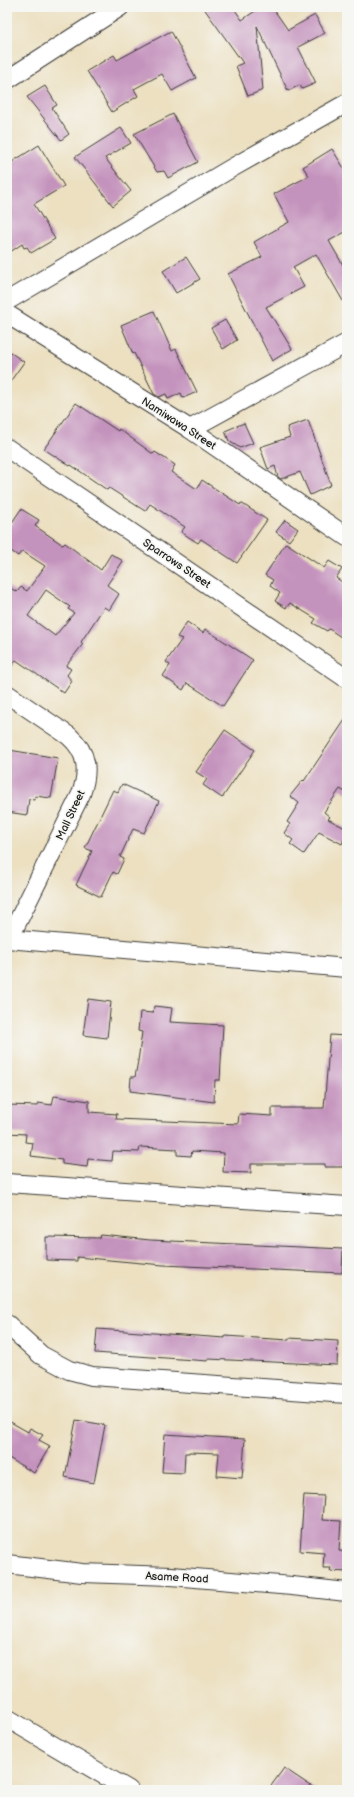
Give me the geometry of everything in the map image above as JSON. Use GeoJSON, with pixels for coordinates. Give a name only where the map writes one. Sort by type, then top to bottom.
{"type":"FeatureCollection","features":[{"type":"Feature","properties":{"kind":"street"},"geometry":{"type":"LineString","coordinates":[[7,80],[120,7]]}},
{"type":"Feature","properties":{"kind":"street"},"geometry":{"type":"LineString","coordinates":[[7,301],[230,169],[347,103]]}},
{"type":"Feature","properties":{"kind":"street","name":"Namiwawa Street"},"geometry":{"type":"LineString","coordinates":[[7,314],[190,429],[347,537]]}},
{"type":"Feature","properties":{"kind":"street"},"geometry":{"type":"LineString","coordinates":[[190,429],[347,343]]}},
{"type":"Feature","properties":{"kind":"street","name":"Sparrows Street"},"geometry":{"type":"LineString","coordinates":[[7,448],[347,679]]}},
{"type":"Feature","properties":{"kind":"street","name":"Mall Street"},"geometry":{"type":"LineString","coordinates":[[7,694],[69,736],[78,744],[83,753],[86,767],[86,781],[81,794],[8,939]]}},
{"type":"Feature","properties":{"kind":"street"},"geometry":{"type":"LineString","coordinates":[[8,939],[347,968]]}},
{"type":"Feature","properties":{"kind":"street"},"geometry":{"type":"LineString","coordinates":[[7,1183],[347,1206]]}},
{"type":"Feature","properties":{"kind":"street"},"geometry":{"type":"LineString","coordinates":[[7,1324],[41,1355],[69,1370],[92,1376],[347,1394]]}},
{"type":"Feature","properties":{"kind":"street","name":"Asame Road"},"geometry":{"type":"LineString","coordinates":[[7,1564],[82,1573],[171,1576],[347,1592]]}},
{"type":"Feature","properties":{"kind":"street"},"geometry":{"type":"LineString","coordinates":[[7,1718],[128,1790]]}},
{"type":"Feature","properties":{"kind":"building"},"geometry":{"type":"Polygon","coordinates":[[[203,7],[233,7],[242,20],[261,7],[272,7],[288,30],[315,15],[325,33],[298,47],[316,83],[302,89],[300,85],[288,91],[257,26],[263,90],[248,96],[236,66],[243,63],[203,7]]]}},
{"type":"Feature","properties":{"kind":"building"},"geometry":{"type":"Polygon","coordinates":[[[171,31],[196,78],[172,91],[162,74],[134,89],[138,96],[112,112],[87,71],[114,55],[117,60],[171,31]]]}},
{"type":"Feature","properties":{"kind":"building"},"geometry":{"type":"Polygon","coordinates":[[[45,86],[57,105],[52,108],[69,134],[61,140],[27,97],[45,86]]]}},
{"type":"Feature","properties":{"kind":"building"},"geometry":{"type":"Polygon","coordinates":[[[173,114],[198,162],[168,178],[164,171],[157,172],[134,134],[173,114]]]}},
{"type":"Feature","properties":{"kind":"building"},"geometry":{"type":"Polygon","coordinates":[[[121,128],[131,143],[105,158],[131,191],[113,206],[75,157],[121,128]]]}},
{"type":"Feature","properties":{"kind":"building"},"geometry":{"type":"Polygon","coordinates":[[[39,145],[64,186],[34,204],[55,239],[31,253],[27,247],[24,248],[22,244],[7,254],[7,165],[39,145]]]}},
{"type":"Feature","properties":{"kind":"building"},"geometry":{"type":"Polygon","coordinates":[[[332,149],[347,173],[347,231],[329,241],[347,272],[347,308],[316,254],[293,267],[304,287],[266,307],[292,349],[272,361],[228,274],[262,257],[254,242],[289,222],[274,194],[309,176],[303,167],[332,149]]]}},
{"type":"Feature","properties":{"kind":"building"},"geometry":{"type":"Polygon","coordinates":[[[186,257],[200,279],[176,293],[163,271],[186,257]]]}},
{"type":"Feature","properties":{"kind":"building"},"geometry":{"type":"Polygon","coordinates":[[[154,311],[172,351],[176,349],[197,392],[183,398],[181,393],[168,399],[166,394],[159,397],[154,394],[134,353],[133,354],[121,325],[154,311]]]}},
{"type":"Feature","properties":{"kind":"building"},"geometry":{"type":"Polygon","coordinates":[[[225,320],[237,340],[223,349],[211,328],[225,320]]]}},
{"type":"Feature","properties":{"kind":"building"},"geometry":{"type":"Polygon","coordinates":[[[7,350],[24,362],[7,386],[7,350]]]}},
{"type":"Feature","properties":{"kind":"building"},"geometry":{"type":"Polygon","coordinates":[[[76,403],[118,431],[119,429],[153,454],[155,452],[175,465],[171,472],[197,489],[202,480],[240,505],[241,503],[267,520],[237,563],[201,539],[198,543],[181,532],[185,527],[150,504],[145,511],[109,488],[107,490],[71,465],[70,466],[44,449],[76,403]]]}},
{"type":"Feature","properties":{"kind":"building"},"geometry":{"type":"Polygon","coordinates":[[[308,420],[331,485],[310,495],[300,472],[281,479],[278,477],[275,466],[268,469],[260,447],[290,437],[287,427],[308,420]]]}},
{"type":"Feature","properties":{"kind":"building"},"geometry":{"type":"Polygon","coordinates":[[[244,423],[253,443],[240,448],[229,441],[225,431],[244,423]]]}},
{"type":"Feature","properties":{"kind":"building"},"geometry":{"type":"Polygon","coordinates":[[[21,509],[39,520],[35,526],[63,545],[65,543],[101,570],[111,554],[123,561],[107,585],[119,594],[109,610],[104,607],[81,642],[83,644],[66,666],[71,669],[67,675],[72,681],[64,693],[16,660],[7,672],[7,586],[17,592],[21,587],[27,591],[45,566],[22,551],[18,556],[7,548],[7,530],[21,509]],[[46,590],[28,616],[55,636],[74,613],[68,609],[70,607],[46,590]]]}},
{"type":"Feature","properties":{"kind":"building"},"geometry":{"type":"Polygon","coordinates":[[[285,520],[298,529],[289,541],[276,532],[285,520]]]}},
{"type":"Feature","properties":{"kind":"building"},"geometry":{"type":"Polygon","coordinates":[[[286,543],[324,568],[329,561],[342,569],[336,578],[347,585],[347,641],[329,629],[327,631],[313,623],[316,619],[290,603],[286,608],[275,601],[280,593],[270,586],[273,580],[265,575],[286,543]]]}},
{"type":"Feature","properties":{"kind":"building"},"geometry":{"type":"Polygon","coordinates":[[[187,622],[203,633],[205,629],[253,660],[223,706],[187,683],[183,690],[163,676],[170,665],[166,662],[182,639],[177,637],[187,622]]]}},
{"type":"Feature","properties":{"kind":"building"},"geometry":{"type":"Polygon","coordinates":[[[347,717],[347,793],[340,789],[324,812],[330,817],[328,819],[347,829],[347,833],[342,844],[319,832],[304,854],[290,844],[293,840],[284,833],[290,824],[287,822],[299,803],[290,796],[303,780],[304,781],[347,717]]]}},
{"type":"Feature","properties":{"kind":"building"},"geometry":{"type":"Polygon","coordinates":[[[225,730],[255,750],[222,798],[203,785],[207,779],[196,772],[225,730]]]}},
{"type":"Feature","properties":{"kind":"building"},"geometry":{"type":"Polygon","coordinates":[[[9,750],[58,758],[51,798],[35,796],[34,800],[29,799],[27,815],[7,812],[7,758],[9,750]]]}},
{"type":"Feature","properties":{"kind":"building"},"geometry":{"type":"Polygon","coordinates":[[[122,784],[159,801],[144,833],[133,829],[120,857],[124,859],[117,874],[113,872],[101,897],[76,885],[92,851],[85,848],[113,790],[118,792],[122,784]]]}},
{"type":"Feature","properties":{"kind":"building"},"geometry":{"type":"Polygon","coordinates":[[[88,999],[111,1002],[107,1038],[83,1035],[88,999]]]}},
{"type":"Feature","properties":{"kind":"building"},"geometry":{"type":"Polygon","coordinates":[[[154,1006],[172,1008],[170,1022],[223,1025],[220,1080],[215,1080],[214,1102],[130,1091],[131,1077],[135,1077],[142,1032],[138,1031],[140,1012],[153,1013],[154,1006]]]}},
{"type":"Feature","properties":{"kind":"building"},"geometry":{"type":"Polygon","coordinates":[[[330,1035],[347,1036],[347,1167],[325,1167],[325,1164],[251,1164],[251,1173],[223,1172],[224,1153],[192,1151],[191,1156],[177,1155],[177,1149],[140,1147],[139,1152],[113,1151],[112,1161],[88,1159],[87,1167],[62,1164],[62,1160],[31,1156],[33,1143],[25,1142],[26,1134],[7,1133],[7,1105],[38,1106],[38,1103],[52,1105],[54,1096],[89,1101],[89,1112],[117,1114],[116,1119],[238,1124],[239,1114],[272,1116],[272,1108],[324,1108],[330,1035]]]}},
{"type":"Feature","properties":{"kind":"building"},"geometry":{"type":"Polygon","coordinates":[[[101,1235],[150,1240],[343,1249],[342,1273],[163,1265],[77,1257],[77,1261],[46,1260],[46,1237],[100,1238],[101,1235]]]}},
{"type":"Feature","properties":{"kind":"building"},"geometry":{"type":"Polygon","coordinates":[[[97,1329],[225,1338],[225,1336],[338,1341],[337,1365],[208,1359],[208,1361],[95,1353],[97,1329]]]}},
{"type":"Feature","properties":{"kind":"building"},"geometry":{"type":"Polygon","coordinates":[[[7,1420],[28,1432],[30,1428],[43,1435],[39,1440],[50,1446],[34,1473],[7,1457],[7,1420]]]}},
{"type":"Feature","properties":{"kind":"building"},"geometry":{"type":"Polygon","coordinates":[[[76,1420],[105,1425],[94,1483],[65,1477],[76,1420]]]}},
{"type":"Feature","properties":{"kind":"building"},"geometry":{"type":"Polygon","coordinates":[[[165,1434],[245,1439],[242,1478],[217,1476],[219,1453],[185,1453],[184,1473],[162,1472],[165,1434]]]}},
{"type":"Feature","properties":{"kind":"building"},"geometry":{"type":"Polygon","coordinates":[[[304,1495],[324,1496],[322,1520],[341,1521],[339,1551],[347,1552],[347,1572],[330,1571],[331,1568],[323,1568],[324,1553],[300,1551],[304,1495]]]}},
{"type":"Feature","properties":{"kind":"building"},"geometry":{"type":"Polygon","coordinates":[[[284,1768],[317,1790],[268,1790],[284,1768]]]}}]}
